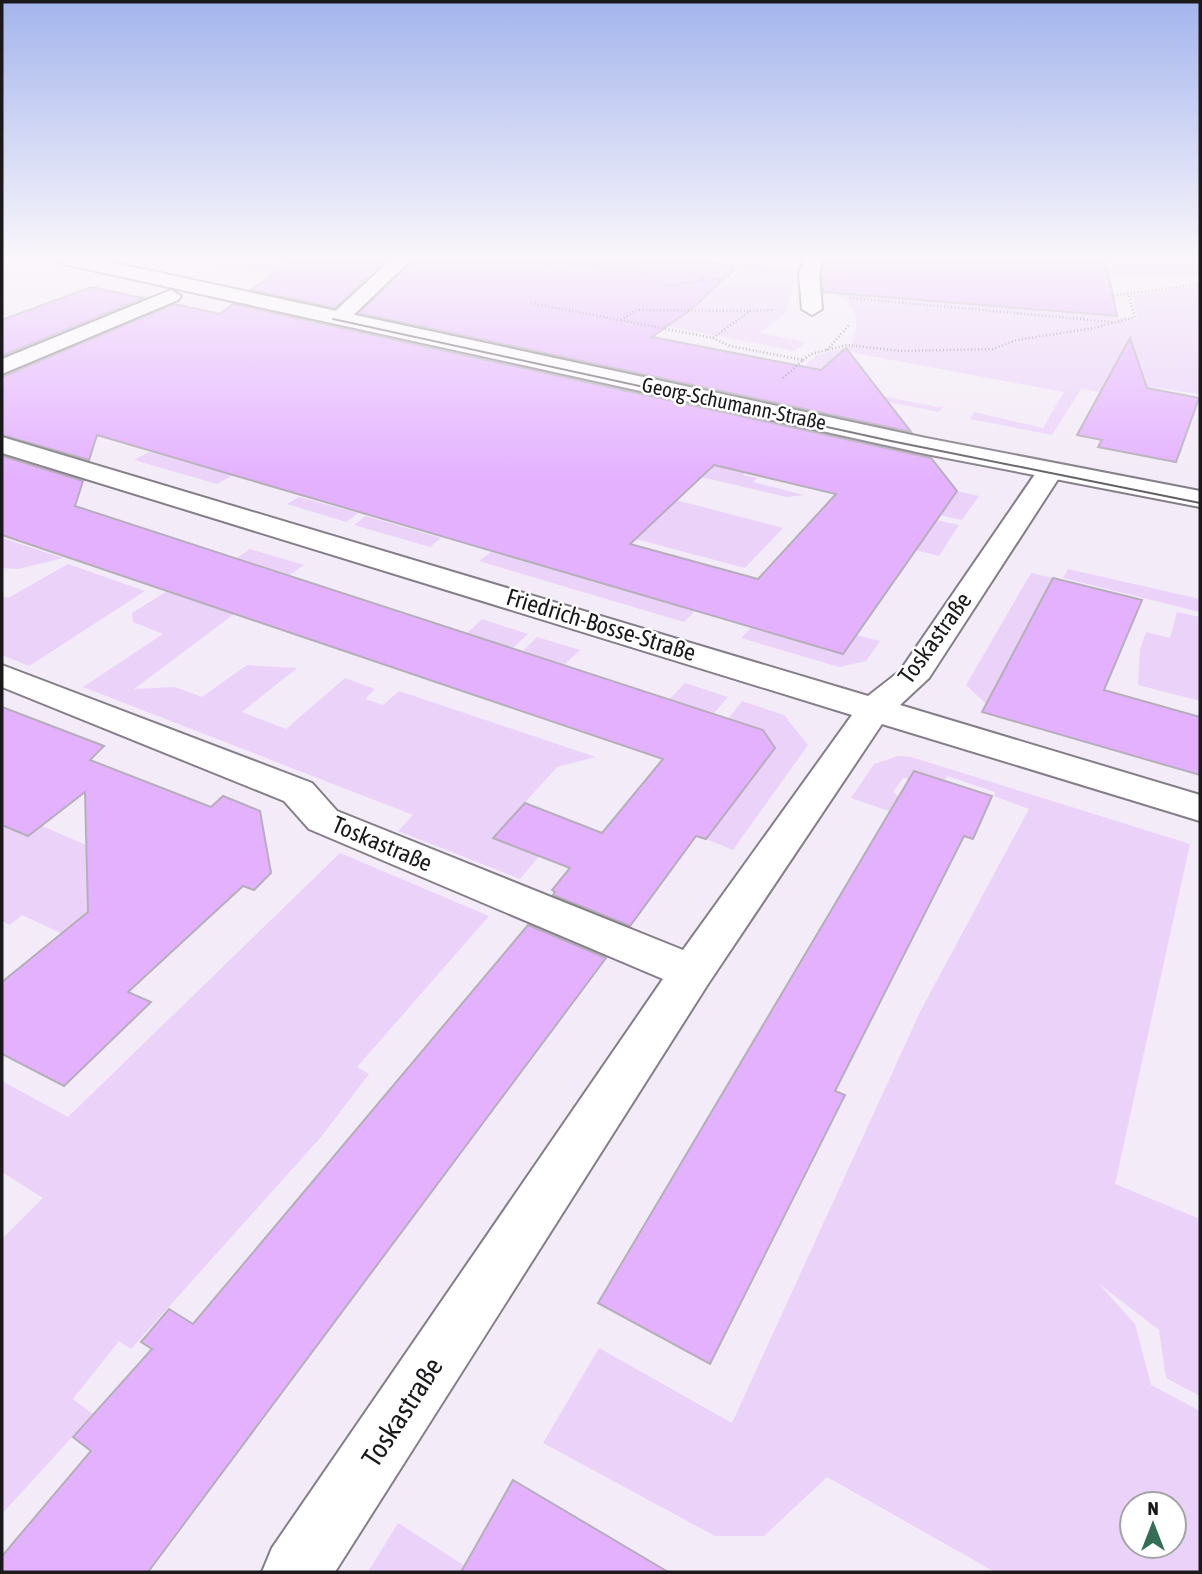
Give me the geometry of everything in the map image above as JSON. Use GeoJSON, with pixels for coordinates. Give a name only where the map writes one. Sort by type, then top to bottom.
{"type":"FeatureCollection","features":[{"type":"Feature","properties":{"kind":"street"},"geometry":{"type":"LineString","coordinates":[[2,368],[88,331]]}},
{"type":"Feature","properties":{"kind":"street","name":"Georg-Schumann-Straße"},"geometry":{"type":"LineString","coordinates":[[402,331],[1051,470],[1200,499]]}},
{"type":"Feature","properties":{"kind":"street","name":"Friedrich-Bosse-Straße"},"geometry":{"type":"LineString","coordinates":[[2,444],[1200,807]]}},
{"type":"Feature","properties":{"kind":"street","name":"Toskastraße"},"geometry":{"type":"LineString","coordinates":[[296,1572],[692,972],[875,708],[912,678],[1051,470]]}},
{"type":"Feature","properties":{"kind":"street","name":"Toskastraße"},"geometry":{"type":"LineString","coordinates":[[2,675],[298,792],[323,820],[692,972]]}},
{"type":"Feature","properties":{"kind":"path"},"geometry":{"type":"LineString","coordinates":[[680,331],[713,338],[730,346],[803,360]]}},
{"type":"Feature","properties":{"kind":"path"},"geometry":{"type":"LineString","coordinates":[[713,338],[722,331]]}},
{"type":"Feature","properties":{"kind":"path"},"geometry":{"type":"LineString","coordinates":[[827,350],[843,331]]}},
{"type":"Feature","properties":{"kind":"path"},"geometry":{"type":"LineString","coordinates":[[774,385],[811,354],[847,345],[901,351],[968,352],[993,349],[1061,331]]}},
{"type":"Feature","properties":{"kind":"shaded area"},"geometry":{"type":"Polygon","coordinates":[[[694,331],[762,331],[760,333],[805,342],[795,351],[694,331]]]}},
{"type":"Feature","properties":{"kind":"shaded area"},"geometry":{"type":"Polygon","coordinates":[[[855,331],[1200,331],[1200,394],[1106,381],[1100,392],[1081,389],[1052,435],[970,419],[974,412],[1043,428],[1064,392],[844,351],[811,382],[937,407],[944,406],[939,412],[787,382],[817,355],[851,346],[855,331]]]}},
{"type":"Feature","properties":{"kind":"shaded area"},"geometry":{"type":"Polygon","coordinates":[[[149,452],[233,475],[217,484],[134,460],[149,452]]]}},
{"type":"Feature","properties":{"kind":"shaded area"},"geometry":{"type":"Polygon","coordinates":[[[715,464],[745,471],[743,475],[757,478],[753,482],[804,495],[787,497],[701,477],[715,464]]]}},
{"type":"Feature","properties":{"kind":"shaded area"},"geometry":{"type":"Polygon","coordinates":[[[957,491],[979,496],[962,520],[940,515],[957,491]]]}},
{"type":"Feature","properties":{"kind":"shaded area"},"geometry":{"type":"Polygon","coordinates":[[[299,497],[358,513],[346,522],[287,504],[299,497]]]}},
{"type":"Feature","properties":{"kind":"shaded area"},"geometry":{"type":"Polygon","coordinates":[[[676,500],[783,528],[745,568],[636,539],[676,500]]]}},
{"type":"Feature","properties":{"kind":"shaded area"},"geometry":{"type":"Polygon","coordinates":[[[366,516],[441,538],[430,547],[354,525],[366,516]]]}},
{"type":"Feature","properties":{"kind":"shaded area"},"geometry":{"type":"Polygon","coordinates":[[[936,520],[959,525],[939,556],[915,550],[936,520]]]}},
{"type":"Feature","properties":{"kind":"shaded area"},"geometry":{"type":"Polygon","coordinates":[[[2,538],[63,558],[18,569],[2,568],[2,538]]]}},
{"type":"Feature","properties":{"kind":"shaded area"},"geometry":{"type":"Polygon","coordinates":[[[250,549],[304,565],[290,575],[237,558],[250,549]]]}},
{"type":"Feature","properties":{"kind":"shaded area"},"geometry":{"type":"Polygon","coordinates":[[[491,552],[695,611],[684,622],[479,561],[491,552]]]}},
{"type":"Feature","properties":{"kind":"shaded area"},"geometry":{"type":"Polygon","coordinates":[[[68,564],[145,591],[29,666],[2,655],[2,596],[8,598],[68,564]]]}},
{"type":"Feature","properties":{"kind":"shaded area"},"geometry":{"type":"Polygon","coordinates":[[[1068,569],[1200,599],[1200,612],[1063,578],[1068,569]]]}},
{"type":"Feature","properties":{"kind":"shaded area"},"geometry":{"type":"Polygon","coordinates":[[[1031,573],[1053,578],[986,704],[966,685],[1031,573]]]}},
{"type":"Feature","properties":{"kind":"shaded area"},"geometry":{"type":"Polygon","coordinates":[[[167,591],[234,614],[134,689],[175,687],[202,697],[247,665],[297,668],[242,712],[286,729],[345,678],[375,689],[365,699],[383,705],[399,691],[596,757],[557,767],[493,838],[539,856],[520,879],[398,831],[413,815],[83,687],[163,634],[133,622],[132,613],[167,591]]]}},
{"type":"Feature","properties":{"kind":"shaded area"},"geometry":{"type":"Polygon","coordinates":[[[1177,612],[1200,617],[1200,701],[1138,685],[1140,649],[1146,632],[1170,638],[1177,612]]]}},
{"type":"Feature","properties":{"kind":"shaded area"},"geometry":{"type":"Polygon","coordinates":[[[482,619],[528,634],[513,648],[467,633],[482,619]]]}},
{"type":"Feature","properties":{"kind":"shaded area"},"geometry":{"type":"Polygon","coordinates":[[[751,628],[834,652],[846,649],[856,635],[880,641],[866,661],[839,667],[741,638],[751,628]]]}},
{"type":"Feature","properties":{"kind":"shaded area"},"geometry":{"type":"Polygon","coordinates":[[[537,637],[580,650],[564,665],[523,651],[537,637]]]}},
{"type":"Feature","properties":{"kind":"shaded area"},"geometry":{"type":"Polygon","coordinates":[[[685,683],[728,697],[713,714],[670,699],[685,683]]]}},
{"type":"Feature","properties":{"kind":"shaded area"},"geometry":{"type":"Polygon","coordinates":[[[742,701],[784,715],[808,745],[733,850],[706,839],[775,748],[763,730],[728,719],[742,701]]]}},
{"type":"Feature","properties":{"kind":"shaded area"},"geometry":{"type":"Polygon","coordinates":[[[898,756],[911,757],[1190,844],[1115,1184],[1200,1219],[1200,1396],[1166,1378],[1159,1330],[1098,1283],[1135,1324],[1151,1385],[1200,1411],[1200,1572],[995,1572],[827,1477],[764,1536],[715,1536],[543,1443],[599,1348],[732,1423],[921,1010],[1029,809],[994,796],[995,792],[947,776],[945,780],[914,771],[909,779],[903,778],[893,792],[898,796],[889,811],[851,798],[874,764],[898,756]]]}},
{"type":"Feature","properties":{"kind":"shaded area"},"geometry":{"type":"Polygon","coordinates":[[[2,809],[19,816],[5,827],[28,836],[42,826],[86,845],[88,912],[147,973],[22,915],[10,925],[2,921],[2,809]]]}},
{"type":"Feature","properties":{"kind":"shaded area"},"geometry":{"type":"Polygon","coordinates":[[[340,853],[489,916],[357,1067],[369,1074],[321,1137],[131,1349],[119,1341],[73,1399],[93,1414],[2,1514],[2,1239],[43,1198],[2,1172],[2,1081],[68,1117],[340,853]]]}},
{"type":"Feature","properties":{"kind":"shaded area"},"geometry":{"type":"Polygon","coordinates":[[[398,1523],[465,1566],[461,1572],[368,1572],[398,1523]]]}},
{"type":"Feature","properties":{"kind":"building"},"geometry":{"type":"Polygon","coordinates":[[[2,331],[62,331],[2,356],[2,331]]]}},
{"type":"Feature","properties":{"kind":"building"},"geometry":{"type":"Polygon","coordinates":[[[109,331],[357,331],[931,458],[957,491],[843,654],[97,435],[89,460],[2,435],[2,377],[109,331]],[[714,465],[630,544],[758,579],[836,494],[714,465]]]}},
{"type":"Feature","properties":{"kind":"building"},"geometry":{"type":"Polygon","coordinates":[[[445,331],[660,331],[652,337],[821,370],[846,348],[911,432],[445,331]]]}},
{"type":"Feature","properties":{"kind":"building"},"geometry":{"type":"Polygon","coordinates":[[[1130,338],[1147,388],[1199,398],[1176,462],[1098,447],[1102,440],[1077,435],[1130,338]]]}},
{"type":"Feature","properties":{"kind":"building"},"geometry":{"type":"Polygon","coordinates":[[[2,456],[83,481],[75,506],[763,730],[775,748],[706,839],[696,836],[630,926],[553,895],[555,892],[552,890],[570,868],[493,838],[525,803],[602,833],[663,759],[2,535],[2,456]]]}},
{"type":"Feature","properties":{"kind":"building"},"geometry":{"type":"Polygon","coordinates":[[[1053,578],[1142,600],[1104,690],[1200,717],[1200,775],[982,712],[1053,578]]]}},
{"type":"Feature","properties":{"kind":"building"},"geometry":{"type":"Polygon","coordinates":[[[2,707],[104,746],[90,760],[211,807],[223,796],[260,811],[271,873],[254,890],[243,886],[128,992],[151,1002],[64,1086],[2,1054],[2,982],[88,912],[85,792],[28,836],[2,825],[2,707]]]}},
{"type":"Feature","properties":{"kind":"building"},"geometry":{"type":"Polygon","coordinates":[[[914,771],[992,796],[973,839],[964,836],[835,1091],[845,1095],[710,1364],[598,1303],[914,771]]]}},
{"type":"Feature","properties":{"kind":"building"},"geometry":{"type":"Polygon","coordinates":[[[528,925],[606,958],[148,1572],[2,1572],[2,1556],[91,1451],[73,1437],[152,1349],[141,1342],[169,1309],[193,1324],[528,925]]]}},
{"type":"Feature","properties":{"kind":"building"},"geometry":{"type":"Polygon","coordinates":[[[513,1480],[668,1572],[461,1572],[513,1480]]]}},
{"type":"Feature","properties":{"kind":"tram line"},"geometry":{"type":"LineString","coordinates":[[390,331],[891,441],[1200,503]]}}]}
